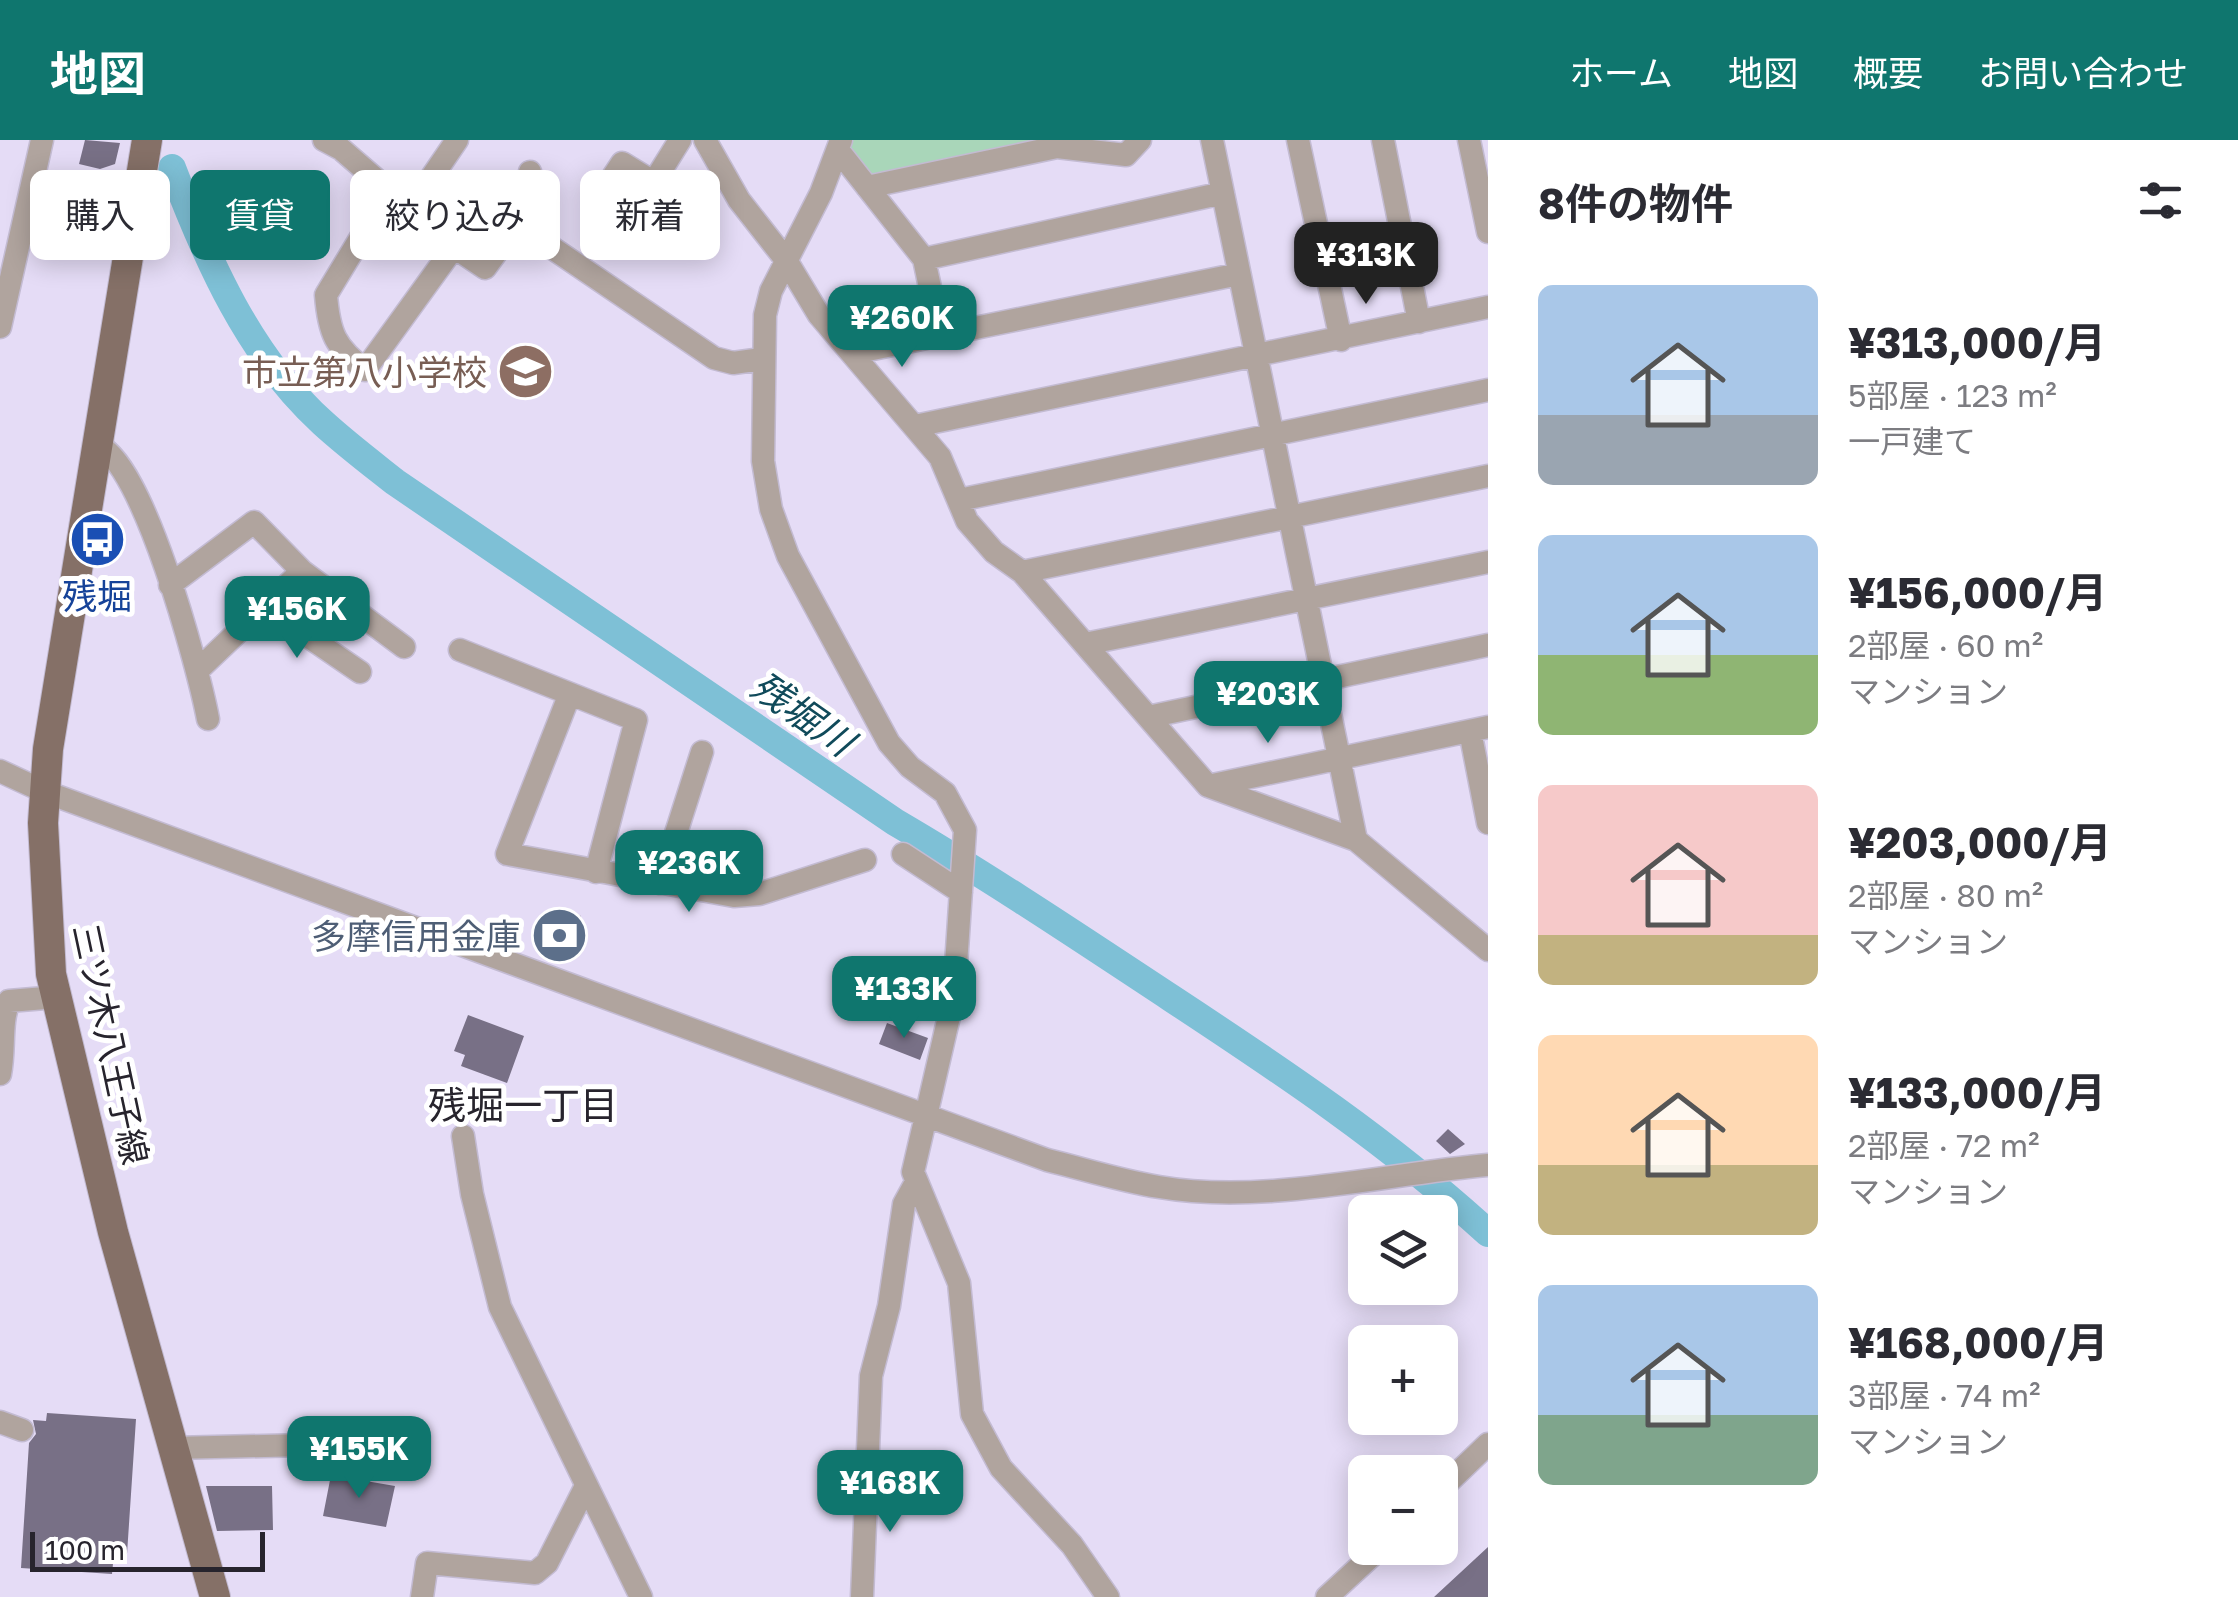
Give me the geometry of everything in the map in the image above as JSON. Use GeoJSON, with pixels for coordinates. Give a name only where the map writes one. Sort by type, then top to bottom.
{"type":"FeatureCollection","features":[{"type":"Feature","properties":{"kind":"main road","name":"三ツ木八王子線"},"geometry":{"type":"LineString","coordinates":[[143,141],[42,791],[46,916],[56,997],[113,1232],[215,1597]]}},
{"type":"Feature","properties":{"kind":"street"},"geometry":{"type":"LineString","coordinates":[[0,327],[42,140]]}},
{"type":"Feature","properties":{"kind":"street"},"geometry":{"type":"LineString","coordinates":[[324,140],[342,149],[366,170]]}},
{"type":"Feature","properties":{"kind":"street"},"geometry":{"type":"LineString","coordinates":[[437,170],[457,140]]}},
{"type":"Feature","properties":{"kind":"street"},"geometry":{"type":"LineString","coordinates":[[661,170],[680,140]]}},
{"type":"Feature","properties":{"kind":"street"},"geometry":{"type":"LineString","coordinates":[[705,140],[738,200],[786,260],[819,315],[884,396],[940,457],[967,521],[994,552],[1022,572],[1208,786],[1356,840],[1488,950]]}},
{"type":"Feature","properties":{"kind":"street"},"geometry":{"type":"LineString","coordinates":[[867,187],[1057,147],[1126,155],[1140,140]]}},
{"type":"Feature","properties":{"kind":"street"},"geometry":{"type":"LineString","coordinates":[[1212,140],[1356,840]]}},
{"type":"Feature","properties":{"kind":"street"},"geometry":{"type":"LineString","coordinates":[[1298,140],[1341,340]]}},
{"type":"Feature","properties":{"kind":"street"},"geometry":{"type":"LineString","coordinates":[[1383,140],[1419,322]]}},
{"type":"Feature","properties":{"kind":"street"},"geometry":{"type":"LineString","coordinates":[[1469,140],[1488,232]]}},
{"type":"Feature","properties":{"kind":"street"},"geometry":{"type":"LineString","coordinates":[[839,145],[771,291],[762,359],[763,461],[771,509],[783,545],[890,742],[910,767],[945,793],[959,812],[966,837],[954,995],[912,1162],[915,1184],[951,1255],[959,1283],[969,1403],[983,1441],[1001,1468],[1082,1556],[1108,1597]]}},
{"type":"Feature","properties":{"kind":"street"},"geometry":{"type":"LineString","coordinates":[[839,145],[924,259],[940,334]]}},
{"type":"Feature","properties":{"kind":"street"},"geometry":{"type":"LineString","coordinates":[[924,259],[1223,193]]}},
{"type":"Feature","properties":{"kind":"street"},"geometry":{"type":"LineString","coordinates":[[560,254],[714,358],[732,363],[762,359]]}},
{"type":"Feature","properties":{"kind":"street"},"geometry":{"type":"LineString","coordinates":[[350,255],[326,295],[337,347],[365,370],[445,260]]}},
{"type":"Feature","properties":{"kind":"street"},"geometry":{"type":"LineString","coordinates":[[853,353],[1238,274]]}},
{"type":"Feature","properties":{"kind":"street"},"geometry":{"type":"LineString","coordinates":[[915,426],[1488,307]]}},
{"type":"Feature","properties":{"kind":"street"},"geometry":{"type":"LineString","coordinates":[[959,500],[1488,390]]}},
{"type":"Feature","properties":{"kind":"street"},"geometry":{"type":"LineString","coordinates":[[96,446],[113,454],[128,478],[170,585],[198,670],[208,719]]}},
{"type":"Feature","properties":{"kind":"street"},"geometry":{"type":"LineString","coordinates":[[1022,572],[1488,476]]}},
{"type":"Feature","properties":{"kind":"street"},"geometry":{"type":"LineString","coordinates":[[170,585],[254,522],[302,571],[404,647]]}},
{"type":"Feature","properties":{"kind":"street"},"geometry":{"type":"LineString","coordinates":[[1085,644],[1488,562]]}},
{"type":"Feature","properties":{"kind":"street"},"geometry":{"type":"LineString","coordinates":[[198,670],[302,571]]}},
{"type":"Feature","properties":{"kind":"street"},"geometry":{"type":"LineString","coordinates":[[265,607],[360,672]]}},
{"type":"Feature","properties":{"kind":"street"},"geometry":{"type":"LineString","coordinates":[[1148,717],[1488,645]]}},
{"type":"Feature","properties":{"kind":"street"},"geometry":{"type":"LineString","coordinates":[[460,650],[636,720],[596,872]]}},
{"type":"Feature","properties":{"kind":"street"},"geometry":{"type":"LineString","coordinates":[[570,696],[507,854],[746,896],[864,860]]}},
{"type":"Feature","properties":{"kind":"street"},"geometry":{"type":"LineString","coordinates":[[1208,786],[1479,729],[1488,823]]}},
{"type":"Feature","properties":{"kind":"street"},"geometry":{"type":"LineString","coordinates":[[660,883],[702,752]]}},
{"type":"Feature","properties":{"kind":"street"},"geometry":{"type":"LineString","coordinates":[[0,771],[42,791],[924,1116],[1168,1198],[1488,1165]]}},
{"type":"Feature","properties":{"kind":"street"},"geometry":{"type":"LineString","coordinates":[[903,854],[961,890]]}},
{"type":"Feature","properties":{"kind":"street"},"geometry":{"type":"LineString","coordinates":[[0,1074],[4,1054],[2,1015],[10,1001],[56,997]]}},
{"type":"Feature","properties":{"kind":"street"},"geometry":{"type":"LineString","coordinates":[[463,1136],[472,1194],[500,1307],[641,1597]]}},
{"type":"Feature","properties":{"kind":"street"},"geometry":{"type":"LineString","coordinates":[[862,1597],[871,1376],[889,1306],[904,1204],[915,1184]]}},
{"type":"Feature","properties":{"kind":"street"},"geometry":{"type":"LineString","coordinates":[[1458,1473],[1488,1444]]}},
{"type":"Feature","properties":{"kind":"street"},"geometry":{"type":"LineString","coordinates":[[173,1448],[358,1449]]}},
{"type":"Feature","properties":{"kind":"street"},"geometry":{"type":"LineString","coordinates":[[422,1597],[428,1563],[535,1573],[546,1563],[585,1488]]}},
{"type":"Feature","properties":{"kind":"street"},"geometry":{"type":"LineString","coordinates":[[1327,1597],[1362,1565]]}},
{"type":"Feature","properties":{"kind":"green space"},"geometry":{"type":"Polygon","coordinates":[[[851,140],[1028,140],[1048,146],[873,183],[847,157],[851,140]]]}},
{"type":"Feature","properties":{"kind":"building"},"geometry":{"type":"Polygon","coordinates":[[[85,140],[120,143],[115,164],[100,169],[79,164],[85,140]]]}},
{"type":"Feature","properties":{"kind":"building"},"geometry":{"type":"Polygon","coordinates":[[[561,908],[581,916],[562,963],[543,955],[561,908]]]}},
{"type":"Feature","properties":{"kind":"building"},"geometry":{"type":"Polygon","coordinates":[[[468,1015],[524,1036],[507,1083],[461,1066],[465,1055],[454,1051],[468,1015]]]}},
{"type":"Feature","properties":{"kind":"building"},"geometry":{"type":"Polygon","coordinates":[[[887,1023],[928,1038],[920,1060],[879,1044],[887,1023]]]}},
{"type":"Feature","properties":{"kind":"building"},"geometry":{"type":"Polygon","coordinates":[[[1448,1129],[1465,1144],[1450,1154],[1436,1141],[1448,1129]]]}},
{"type":"Feature","properties":{"kind":"building"},"geometry":{"type":"Polygon","coordinates":[[[47,1413],[136,1419],[127,1554],[114,1553],[112,1574],[21,1568],[29,1443],[36,1434],[33,1420],[46,1421],[47,1413]]]}},
{"type":"Feature","properties":{"kind":"building"},"geometry":{"type":"Polygon","coordinates":[[[331,1475],[395,1486],[386,1527],[323,1516],[331,1475]]]}},
{"type":"Feature","properties":{"kind":"building"},"geometry":{"type":"Polygon","coordinates":[[[206,1486],[272,1486],[273,1530],[217,1531],[206,1486]]]}},
{"type":"Feature","properties":{"kind":"building"},"geometry":{"type":"Polygon","coordinates":[[[1488,1547],[1488,1597],[1434,1597],[1488,1547]]]}},
{"type":"Feature","properties":{"kind":"waterway","name":"残堀川"},"geometry":{"type":"LineString","coordinates":[[172,168],[216,271],[252,337],[297,397],[359,453],[395,482],[895,822],[1034,908],[1294,1081],[1374,1138],[1488,1233]]}},
{"type":"Feature","properties":{"kind":"place","name":"市立第八小学校"},"geometry":{"type":"Point","coordinates":[526,372]}},
{"type":"Feature","properties":{"kind":"place","name":"残堀"},"geometry":{"type":"Point","coordinates":[97,540]}},
{"type":"Feature","properties":{"kind":"place","name":"多摩信用金庫"},"geometry":{"type":"Point","coordinates":[560,936]}},
{"type":"Feature","properties":{"kind":"district","name":"残堀一丁目"},"geometry":{"type":"Point","coordinates":[523,1104]}}]}
